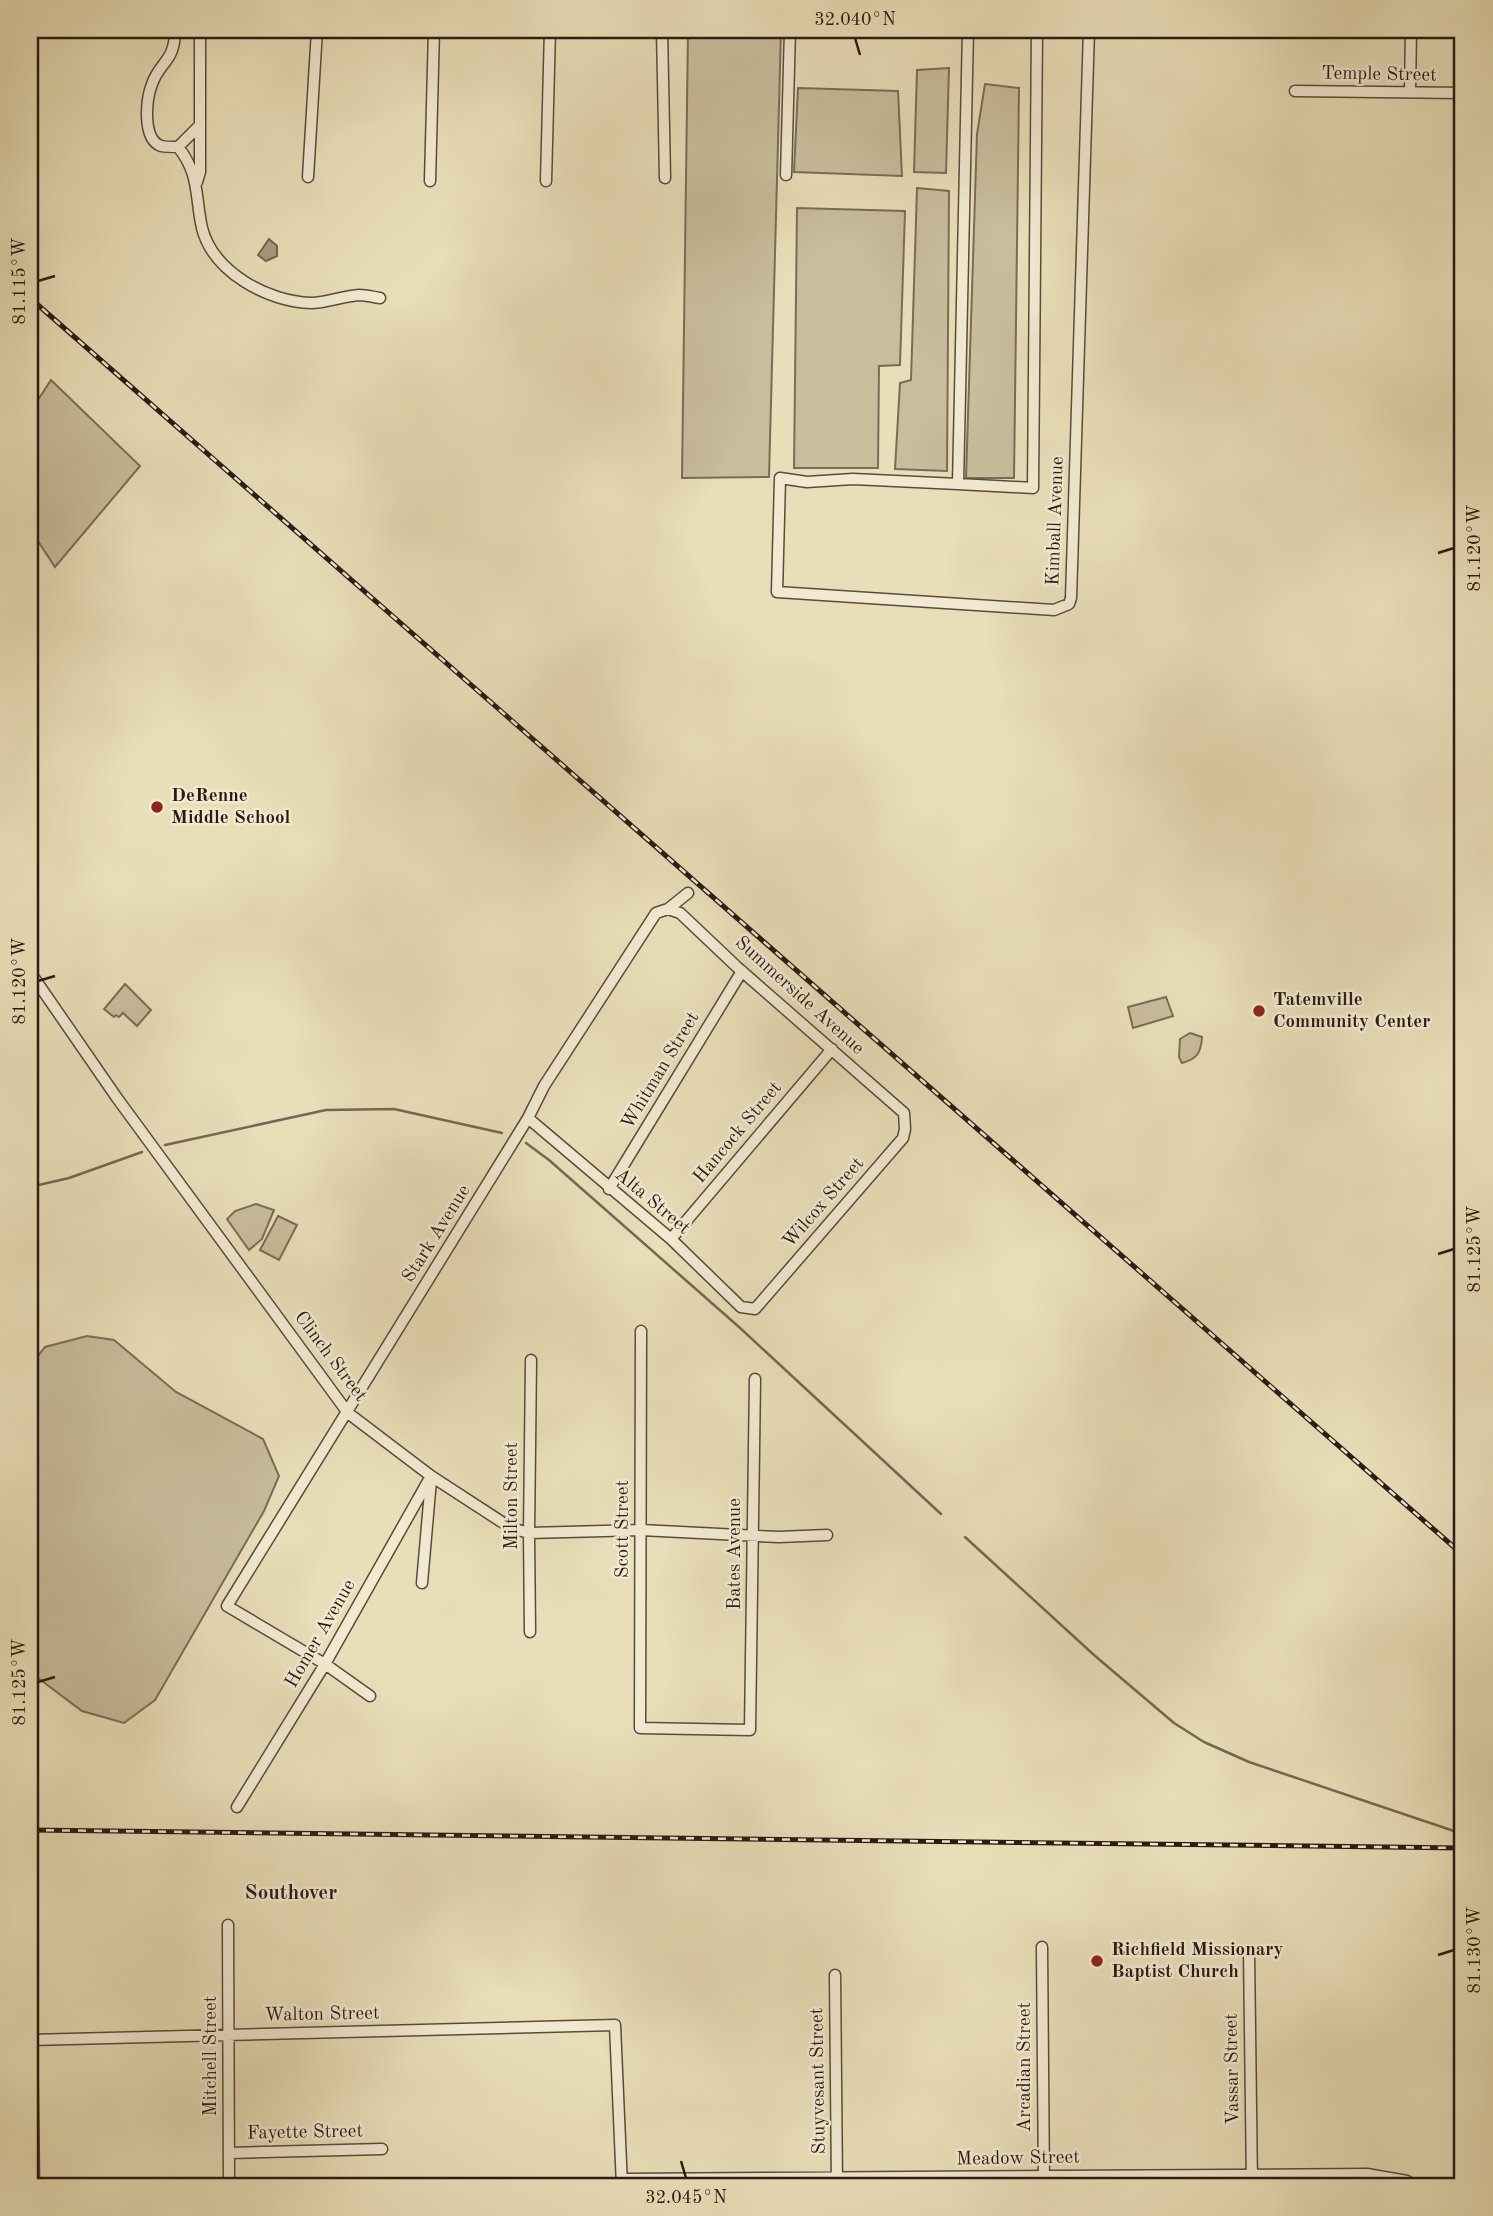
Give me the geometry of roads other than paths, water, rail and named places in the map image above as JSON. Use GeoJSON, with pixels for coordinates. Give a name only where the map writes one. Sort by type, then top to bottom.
{"type":"FeatureCollection","features":[{"type":"Feature","properties":{"kind":"street"},"geometry":{"type":"LineString","coordinates":[[175,30],[175,42],[169,59],[152,83],[148,106],[149,131],[156,142],[162,146],[178,147],[185,155],[197,183],[203,231],[217,258],[264,292],[290,301],[312,303],[359,295],[380,298]]}},
{"type":"Feature","properties":{"kind":"street"},"geometry":{"type":"LineString","coordinates":[[197,183],[200,172],[200,30]]}},
{"type":"Feature","properties":{"kind":"street"},"geometry":{"type":"LineString","coordinates":[[308,177],[317,30]]}},
{"type":"Feature","properties":{"kind":"street"},"geometry":{"type":"LineString","coordinates":[[430,181],[434,30]]}},
{"type":"Feature","properties":{"kind":"street"},"geometry":{"type":"LineString","coordinates":[[537,30],[583,30]]}},
{"type":"Feature","properties":{"kind":"street"},"geometry":{"type":"LineString","coordinates":[[546,181],[550,30]]}},
{"type":"Feature","properties":{"kind":"street"},"geometry":{"type":"LineString","coordinates":[[662,30],[665,178]]}},
{"type":"Feature","properties":{"kind":"street"},"geometry":{"type":"LineString","coordinates":[[786,175],[790,30]]}},
{"type":"Feature","properties":{"kind":"street"},"geometry":{"type":"LineString","coordinates":[[968,30],[958,484],[1033,488],[1037,30]]}},
{"type":"Feature","properties":{"kind":"street","name":"Kimball Avenue"},"geometry":{"type":"LineString","coordinates":[[958,484],[853,479],[807,482],[780,478],[777,592],[1054,610],[1069,604],[1072,598],[1089,30]]}},
{"type":"Feature","properties":{"kind":"street"},"geometry":{"type":"LineString","coordinates":[[1410,92],[1411,30]]}},
{"type":"Feature","properties":{"kind":"street","name":"Temple Street"},"geometry":{"type":"LineString","coordinates":[[1295,91],[1463,93]]}},
{"type":"Feature","properties":{"kind":"street"},"geometry":{"type":"LineString","coordinates":[[178,147],[199,126]]}},
{"type":"Feature","properties":{"kind":"street","name":"Stark Avenue"},"geometry":{"type":"LineString","coordinates":[[325,1664],[227,1606],[528,1118],[544,1086],[656,913],[668,909],[688,892]]}},
{"type":"Feature","properties":{"kind":"street","name":"Summerside Avenue"},"geometry":{"type":"LineString","coordinates":[[668,909],[680,913],[904,1114]]}},
{"type":"Feature","properties":{"kind":"street","name":"Whitman Street"},"geometry":{"type":"LineString","coordinates":[[609,1189],[742,971]]}},
{"type":"Feature","properties":{"kind":"street","name":"Clinch Street"},"geometry":{"type":"LineString","coordinates":[[30,972],[117,1098],[348,1412],[431,1476],[510,1528],[528,1533],[641,1530],[779,1537],[827,1535]]}},
{"type":"Feature","properties":{"kind":"street","name":"Hancock Street"},"geometry":{"type":"LineString","coordinates":[[671,1239],[832,1049]]}},
{"type":"Feature","properties":{"kind":"street","name":"Wilcox Street"},"geometry":{"type":"LineString","coordinates":[[755,1309],[903,1138],[904,1114]]}},
{"type":"Feature","properties":{"kind":"street","name":"Alta Street"},"geometry":{"type":"LineString","coordinates":[[528,1118],[671,1239],[741,1307],[755,1309]]}},
{"type":"Feature","properties":{"kind":"street","name":"Scott Street"},"geometry":{"type":"LineString","coordinates":[[641,1331],[640,1728],[750,1730]]}},
{"type":"Feature","properties":{"kind":"street","name":"Milton Street"},"geometry":{"type":"LineString","coordinates":[[530,1632],[528,1533],[531,1360]]}},
{"type":"Feature","properties":{"kind":"street","name":"Bates Avenue"},"geometry":{"type":"LineString","coordinates":[[750,1730],[755,1379]]}},
{"type":"Feature","properties":{"kind":"street"},"geometry":{"type":"LineString","coordinates":[[422,1583],[431,1476]]}},
{"type":"Feature","properties":{"kind":"street","name":"Homer Avenue"},"geometry":{"type":"LineString","coordinates":[[237,1807],[325,1664],[431,1476]]}},
{"type":"Feature","properties":{"kind":"street"},"geometry":{"type":"LineString","coordinates":[[325,1664],[370,1696]]}},
{"type":"Feature","properties":{"kind":"street","name":"Mitchell Street"},"geometry":{"type":"LineString","coordinates":[[228,1925],[229,2186]]}},
{"type":"Feature","properties":{"kind":"street","name":"Arcadian Street"},"geometry":{"type":"LineString","coordinates":[[1042,1947],[1044,2181]]}},
{"type":"Feature","properties":{"kind":"street","name":"Vassar Street"},"geometry":{"type":"LineString","coordinates":[[1249,1951],[1252,2181]]}},
{"type":"Feature","properties":{"kind":"street","name":"Stuyvesant Street"},"geometry":{"type":"LineString","coordinates":[[835,1975],[837,2183]]}},
{"type":"Feature","properties":{"kind":"street","name":"Walton Street"},"geometry":{"type":"LineString","coordinates":[[31,2040],[615,2025],[622,2183]]}},
{"type":"Feature","properties":{"kind":"street"},"geometry":{"type":"LineString","coordinates":[[31,2040],[34,2186]]}},
{"type":"Feature","properties":{"kind":"street","name":"Fayette Street"},"geometry":{"type":"LineString","coordinates":[[229,2153],[382,2149]]}},
{"type":"Feature","properties":{"kind":"street","name":"Meadow Street"},"geometry":{"type":"LineString","coordinates":[[622,2183],[1252,2181],[1367,2174],[1407,2181],[1411,2186]]}},
{"type":"Feature","properties":{"kind":"waterway"},"geometry":{"type":"LineString","coordinates":[[165,1145],[326,1110],[394,1109],[502,1133]]}},
{"type":"Feature","properties":{"kind":"waterway"},"geometry":{"type":"LineString","coordinates":[[526,1143],[549,1160],[739,1327],[941,1514]]}},
{"type":"Feature","properties":{"kind":"waterway"},"geometry":{"type":"LineString","coordinates":[[30,1187],[69,1178],[142,1152]]}},
{"type":"Feature","properties":{"kind":"waterway"},"geometry":{"type":"LineString","coordinates":[[965,1537],[1094,1655],[1174,1723],[1204,1742],[1249,1762],[1454,1831]]}},
{"type":"Feature","properties":{"kind":"railway"},"geometry":{"type":"LineString","coordinates":[[30,298],[1463,1555]]}},
{"type":"Feature","properties":{"kind":"railway"},"geometry":{"type":"LineString","coordinates":[[30,1830],[1463,1848]]}},
{"type":"Feature","properties":{"kind":"place","name":"DeRenne Middle School"},"geometry":{"type":"Point","coordinates":[157,807]}},
{"type":"Feature","properties":{"kind":"place","name":"Tatemville Community Center"},"geometry":{"type":"Point","coordinates":[1259,1011]}},
{"type":"Feature","properties":{"kind":"place","name":"Richfield Missionary Baptist Church"},"geometry":{"type":"Point","coordinates":[1097,1961]}},
{"type":"Feature","properties":{"kind":"district","name":"Southover"},"geometry":{"type":"Point","coordinates":[291,1893]}}]}
